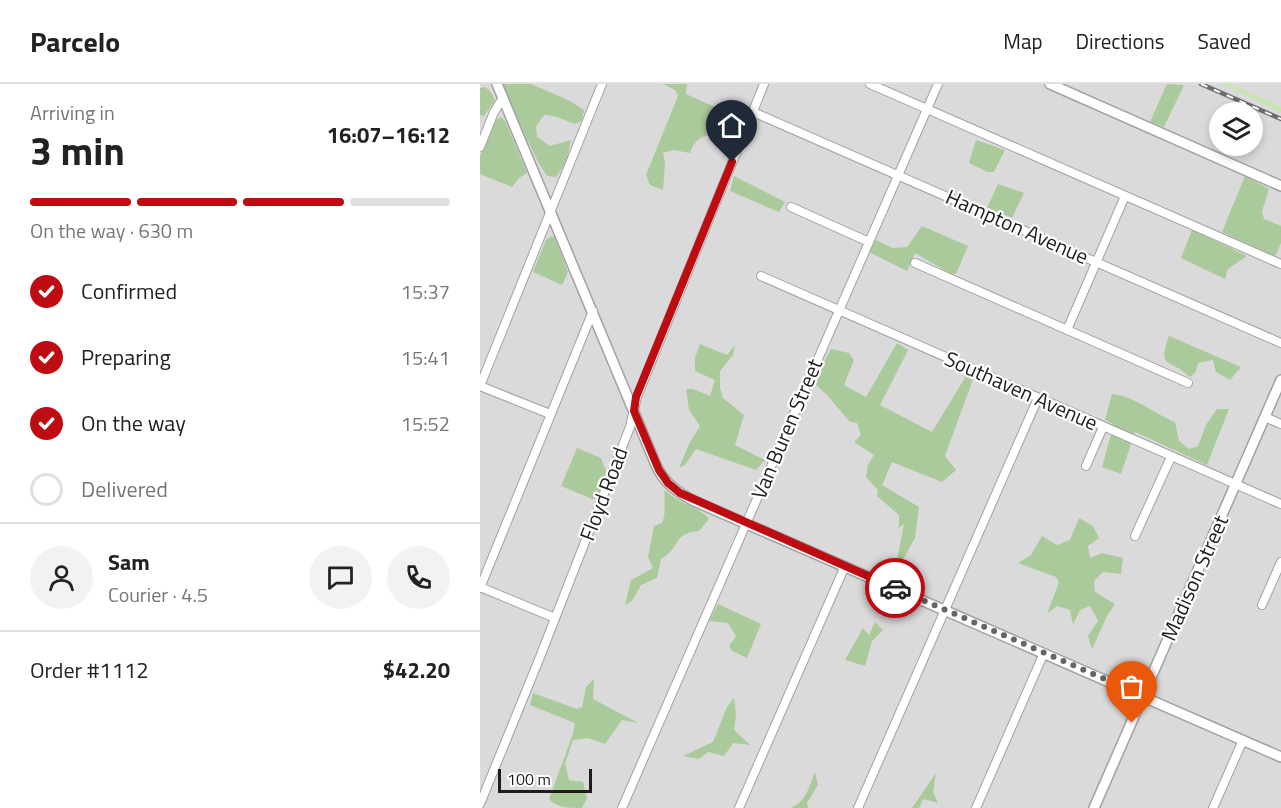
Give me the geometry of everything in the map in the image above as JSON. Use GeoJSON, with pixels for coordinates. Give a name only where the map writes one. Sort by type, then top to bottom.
{"type":"FeatureCollection","features":[{"type":"Feature","properties":{"kind":"street"},"geometry":{"type":"LineString","coordinates":[[497,84],[659,470],[671,486],[694,501],[1281,757]]}},
{"type":"Feature","properties":{"kind":"street"},"geometry":{"type":"LineString","coordinates":[[550,414],[480,386],[602,84]]}},
{"type":"Feature","properties":{"kind":"street","name":"Floyd Road"},"geometry":{"type":"LineString","coordinates":[[481,799],[630,427],[636,397],[764,84]]}},
{"type":"Feature","properties":{"kind":"street"},"geometry":{"type":"LineString","coordinates":[[870,84],[1281,264]]}},
{"type":"Feature","properties":{"kind":"street","name":"Van Buren Street"},"geometry":{"type":"LineString","coordinates":[[622,808],[938,84]]}},
{"type":"Feature","properties":{"kind":"street"},"geometry":{"type":"LineString","coordinates":[[1050,84],[1281,186]]}},
{"type":"Feature","properties":{"kind":"street"},"geometry":{"type":"LineString","coordinates":[[480,147],[494,112],[503,98]]}},
{"type":"Feature","properties":{"kind":"street","name":"Hampton Avenue"},"geometry":{"type":"LineString","coordinates":[[753,112],[1281,343]]}},
{"type":"Feature","properties":{"kind":"street"},"geometry":{"type":"LineString","coordinates":[[1067,330],[1125,196]]}},
{"type":"Feature","properties":{"kind":"street"},"geometry":{"type":"LineString","coordinates":[[791,207],[868,242]]}},
{"type":"Feature","properties":{"kind":"street"},"geometry":{"type":"LineString","coordinates":[[915,263],[1188,383]]}},
{"type":"Feature","properties":{"kind":"street","name":"Southaven Avenue"},"geometry":{"type":"LineString","coordinates":[[761,276],[1281,504]]}},
{"type":"Feature","properties":{"kind":"street"},"geometry":{"type":"LineString","coordinates":[[555,618],[480,588],[593,311]]}},
{"type":"Feature","properties":{"kind":"street","name":"Madison Street"},"geometry":{"type":"LineString","coordinates":[[1094,808],[1281,380]]}},
{"type":"Feature","properties":{"kind":"street"},"geometry":{"type":"LineString","coordinates":[[858,808],[1038,398]]}},
{"type":"Feature","properties":{"kind":"street"},"geometry":{"type":"LineString","coordinates":[[1265,417],[1281,424]]}},
{"type":"Feature","properties":{"kind":"street"},"geometry":{"type":"LineString","coordinates":[[1086,466],[1103,427]]}},
{"type":"Feature","properties":{"kind":"street"},"geometry":{"type":"LineString","coordinates":[[1135,536],[1171,457]]}},
{"type":"Feature","properties":{"kind":"street"},"geometry":{"type":"LineString","coordinates":[[1262,605],[1281,562]]}},
{"type":"Feature","properties":{"kind":"street"},"geometry":{"type":"LineString","coordinates":[[739,808],[845,566]]}},
{"type":"Feature","properties":{"kind":"street"},"geometry":{"type":"LineString","coordinates":[[976,808],[1044,652]]}},
{"type":"Feature","properties":{"kind":"street"},"geometry":{"type":"LineString","coordinates":[[1213,808],[1243,740]]}},
{"type":"Feature","properties":{"kind":"shaded area"},"geometry":{"type":"Polygon","coordinates":[[[480,84],[1281,84],[1281,808],[480,808],[480,84]]]}},
{"type":"Feature","properties":{"kind":"green space"},"geometry":{"type":"Polygon","coordinates":[[[501,84],[531,84],[570,101],[584,110],[582,120],[576,124],[544,115],[536,126],[537,137],[550,146],[571,140],[566,163],[556,177],[547,176],[538,162],[501,84]]]}},
{"type":"Feature","properties":{"kind":"green space"},"geometry":{"type":"Polygon","coordinates":[[[663,84],[687,84],[686,94],[739,118],[743,124],[728,152],[714,134],[699,139],[690,153],[673,150],[663,153],[665,164],[663,190],[650,185],[646,175],[678,96],[675,90],[663,84]]]}},
{"type":"Feature","properties":{"kind":"green space"},"geometry":{"type":"Polygon","coordinates":[[[1167,84],[1184,85],[1164,127],[1150,122],[1167,84]]]}},
{"type":"Feature","properties":{"kind":"green space"},"geometry":{"type":"Polygon","coordinates":[[[1221,84],[1229,84],[1281,107],[1281,112],[1221,84]]]}},
{"type":"Feature","properties":{"kind":"green space"},"geometry":{"type":"Polygon","coordinates":[[[485,87],[495,100],[484,116],[480,115],[480,88],[485,87]]]}},
{"type":"Feature","properties":{"kind":"green space"},"geometry":{"type":"Polygon","coordinates":[[[501,117],[505,121],[527,173],[519,178],[512,187],[480,174],[480,156],[496,120],[501,117]]]}},
{"type":"Feature","properties":{"kind":"green space"},"geometry":{"type":"Polygon","coordinates":[[[976,140],[1005,150],[994,172],[987,172],[969,163],[976,140]]]}},
{"type":"Feature","properties":{"kind":"green space"},"geometry":{"type":"Polygon","coordinates":[[[734,176],[785,202],[779,212],[730,191],[734,176]]]}},
{"type":"Feature","properties":{"kind":"green space"},"geometry":{"type":"Polygon","coordinates":[[[1245,176],[1269,189],[1262,211],[1264,219],[1281,226],[1281,243],[1275,256],[1222,232],[1245,176]]]}},
{"type":"Feature","properties":{"kind":"green space"},"geometry":{"type":"Polygon","coordinates":[[[998,184],[1024,193],[1012,218],[987,208],[998,184]]]}},
{"type":"Feature","properties":{"kind":"green space"},"geometry":{"type":"Polygon","coordinates":[[[922,226],[968,246],[956,274],[951,274],[915,253],[907,271],[867,251],[876,240],[893,248],[907,247],[922,226]]]}},
{"type":"Feature","properties":{"kind":"green space"},"geometry":{"type":"Polygon","coordinates":[[[1192,230],[1247,256],[1228,269],[1225,279],[1181,258],[1192,230]]]}},
{"type":"Feature","properties":{"kind":"green space"},"geometry":{"type":"Polygon","coordinates":[[[551,236],[555,238],[568,272],[562,285],[533,272],[546,240],[551,236]]]}},
{"type":"Feature","properties":{"kind":"green space"},"geometry":{"type":"Polygon","coordinates":[[[1169,336],[1241,367],[1230,380],[1216,372],[1213,360],[1198,363],[1196,372],[1190,377],[1165,359],[1164,354],[1169,336]]]}},
{"type":"Feature","properties":{"kind":"green space"},"geometry":{"type":"Polygon","coordinates":[[[897,343],[908,350],[880,405],[932,432],[966,376],[973,379],[945,456],[956,470],[942,482],[892,462],[882,485],[919,507],[915,538],[894,576],[904,524],[899,528],[899,515],[877,496],[878,490],[866,477],[868,465],[874,455],[854,442],[861,435],[857,423],[850,422],[813,382],[831,349],[849,353],[854,360],[844,385],[866,397],[897,343]]]}},
{"type":"Feature","properties":{"kind":"green space"},"geometry":{"type":"Polygon","coordinates":[[[700,344],[727,355],[735,345],[733,355],[720,371],[720,388],[723,398],[744,415],[735,445],[765,460],[756,470],[696,449],[685,465],[679,468],[700,426],[689,410],[686,389],[693,389],[710,396],[715,380],[695,371],[695,358],[700,344]]]}},
{"type":"Feature","properties":{"kind":"green space"},"geometry":{"type":"Polygon","coordinates":[[[1112,394],[1129,398],[1175,422],[1179,441],[1189,449],[1198,446],[1206,425],[1217,409],[1229,409],[1207,465],[1135,432],[1121,474],[1102,467],[1114,424],[1105,420],[1112,394]]]}},
{"type":"Feature","properties":{"kind":"green space"},"geometry":{"type":"Polygon","coordinates":[[[577,448],[601,458],[609,473],[599,498],[592,499],[561,486],[577,448]]]}},
{"type":"Feature","properties":{"kind":"green space"},"geometry":{"type":"Polygon","coordinates":[[[665,490],[709,519],[699,531],[690,532],[680,538],[672,550],[661,559],[657,578],[641,585],[632,601],[625,605],[631,580],[653,568],[648,557],[654,526],[662,523],[665,511],[665,490]]]}},
{"type":"Feature","properties":{"kind":"green space"},"geometry":{"type":"Polygon","coordinates":[[[1079,518],[1093,526],[1099,538],[1088,546],[1090,558],[1102,553],[1123,558],[1121,574],[1103,572],[1094,581],[1095,592],[1115,604],[1092,649],[1088,636],[1098,621],[1090,606],[1080,610],[1073,625],[1070,610],[1057,606],[1047,614],[1059,582],[1056,577],[1018,563],[1031,555],[1042,536],[1057,545],[1070,540],[1079,518]]]}},
{"type":"Feature","properties":{"kind":"green space"},"geometry":{"type":"Polygon","coordinates":[[[718,604],[761,624],[747,658],[732,651],[729,646],[736,636],[728,623],[709,621],[718,604]]]}},
{"type":"Feature","properties":{"kind":"green space"},"geometry":{"type":"Polygon","coordinates":[[[875,622],[883,630],[872,641],[865,666],[845,660],[863,628],[869,635],[875,622]]]}},
{"type":"Feature","properties":{"kind":"green space"},"geometry":{"type":"Polygon","coordinates":[[[594,679],[593,699],[638,723],[622,720],[605,744],[588,738],[573,740],[565,764],[569,780],[583,782],[587,798],[582,808],[559,806],[549,799],[575,723],[530,705],[533,693],[577,709],[582,707],[586,687],[594,679]]]}},
{"type":"Feature","properties":{"kind":"green space"},"geometry":{"type":"Polygon","coordinates":[[[734,698],[736,715],[734,730],[750,745],[733,743],[724,756],[708,752],[699,759],[683,756],[713,742],[727,707],[734,698]]]}},
{"type":"Feature","properties":{"kind":"green space"},"geometry":{"type":"Polygon","coordinates":[[[815,772],[818,785],[807,803],[808,808],[790,808],[800,803],[815,772]]]}},
{"type":"Feature","properties":{"kind":"green space"},"geometry":{"type":"Polygon","coordinates":[[[936,773],[933,792],[938,803],[923,799],[919,808],[912,808],[936,773]]]}},
{"type":"Feature","properties":{"kind":"railway"},"geometry":{"type":"LineString","coordinates":[[1201,84],[1281,119]]}},
{"type":"Feature","properties":{"kind":"way so far"},"geometry":{"type":"LineString","coordinates":[[895,588],[1144,696],[1132,723]]}},
{"type":"Feature","properties":{"kind":"route"},"geometry":{"type":"LineString","coordinates":[[732,162],[636,397],[634,411],[659,470],[675,490],[694,501],[895,588]]}}]}
